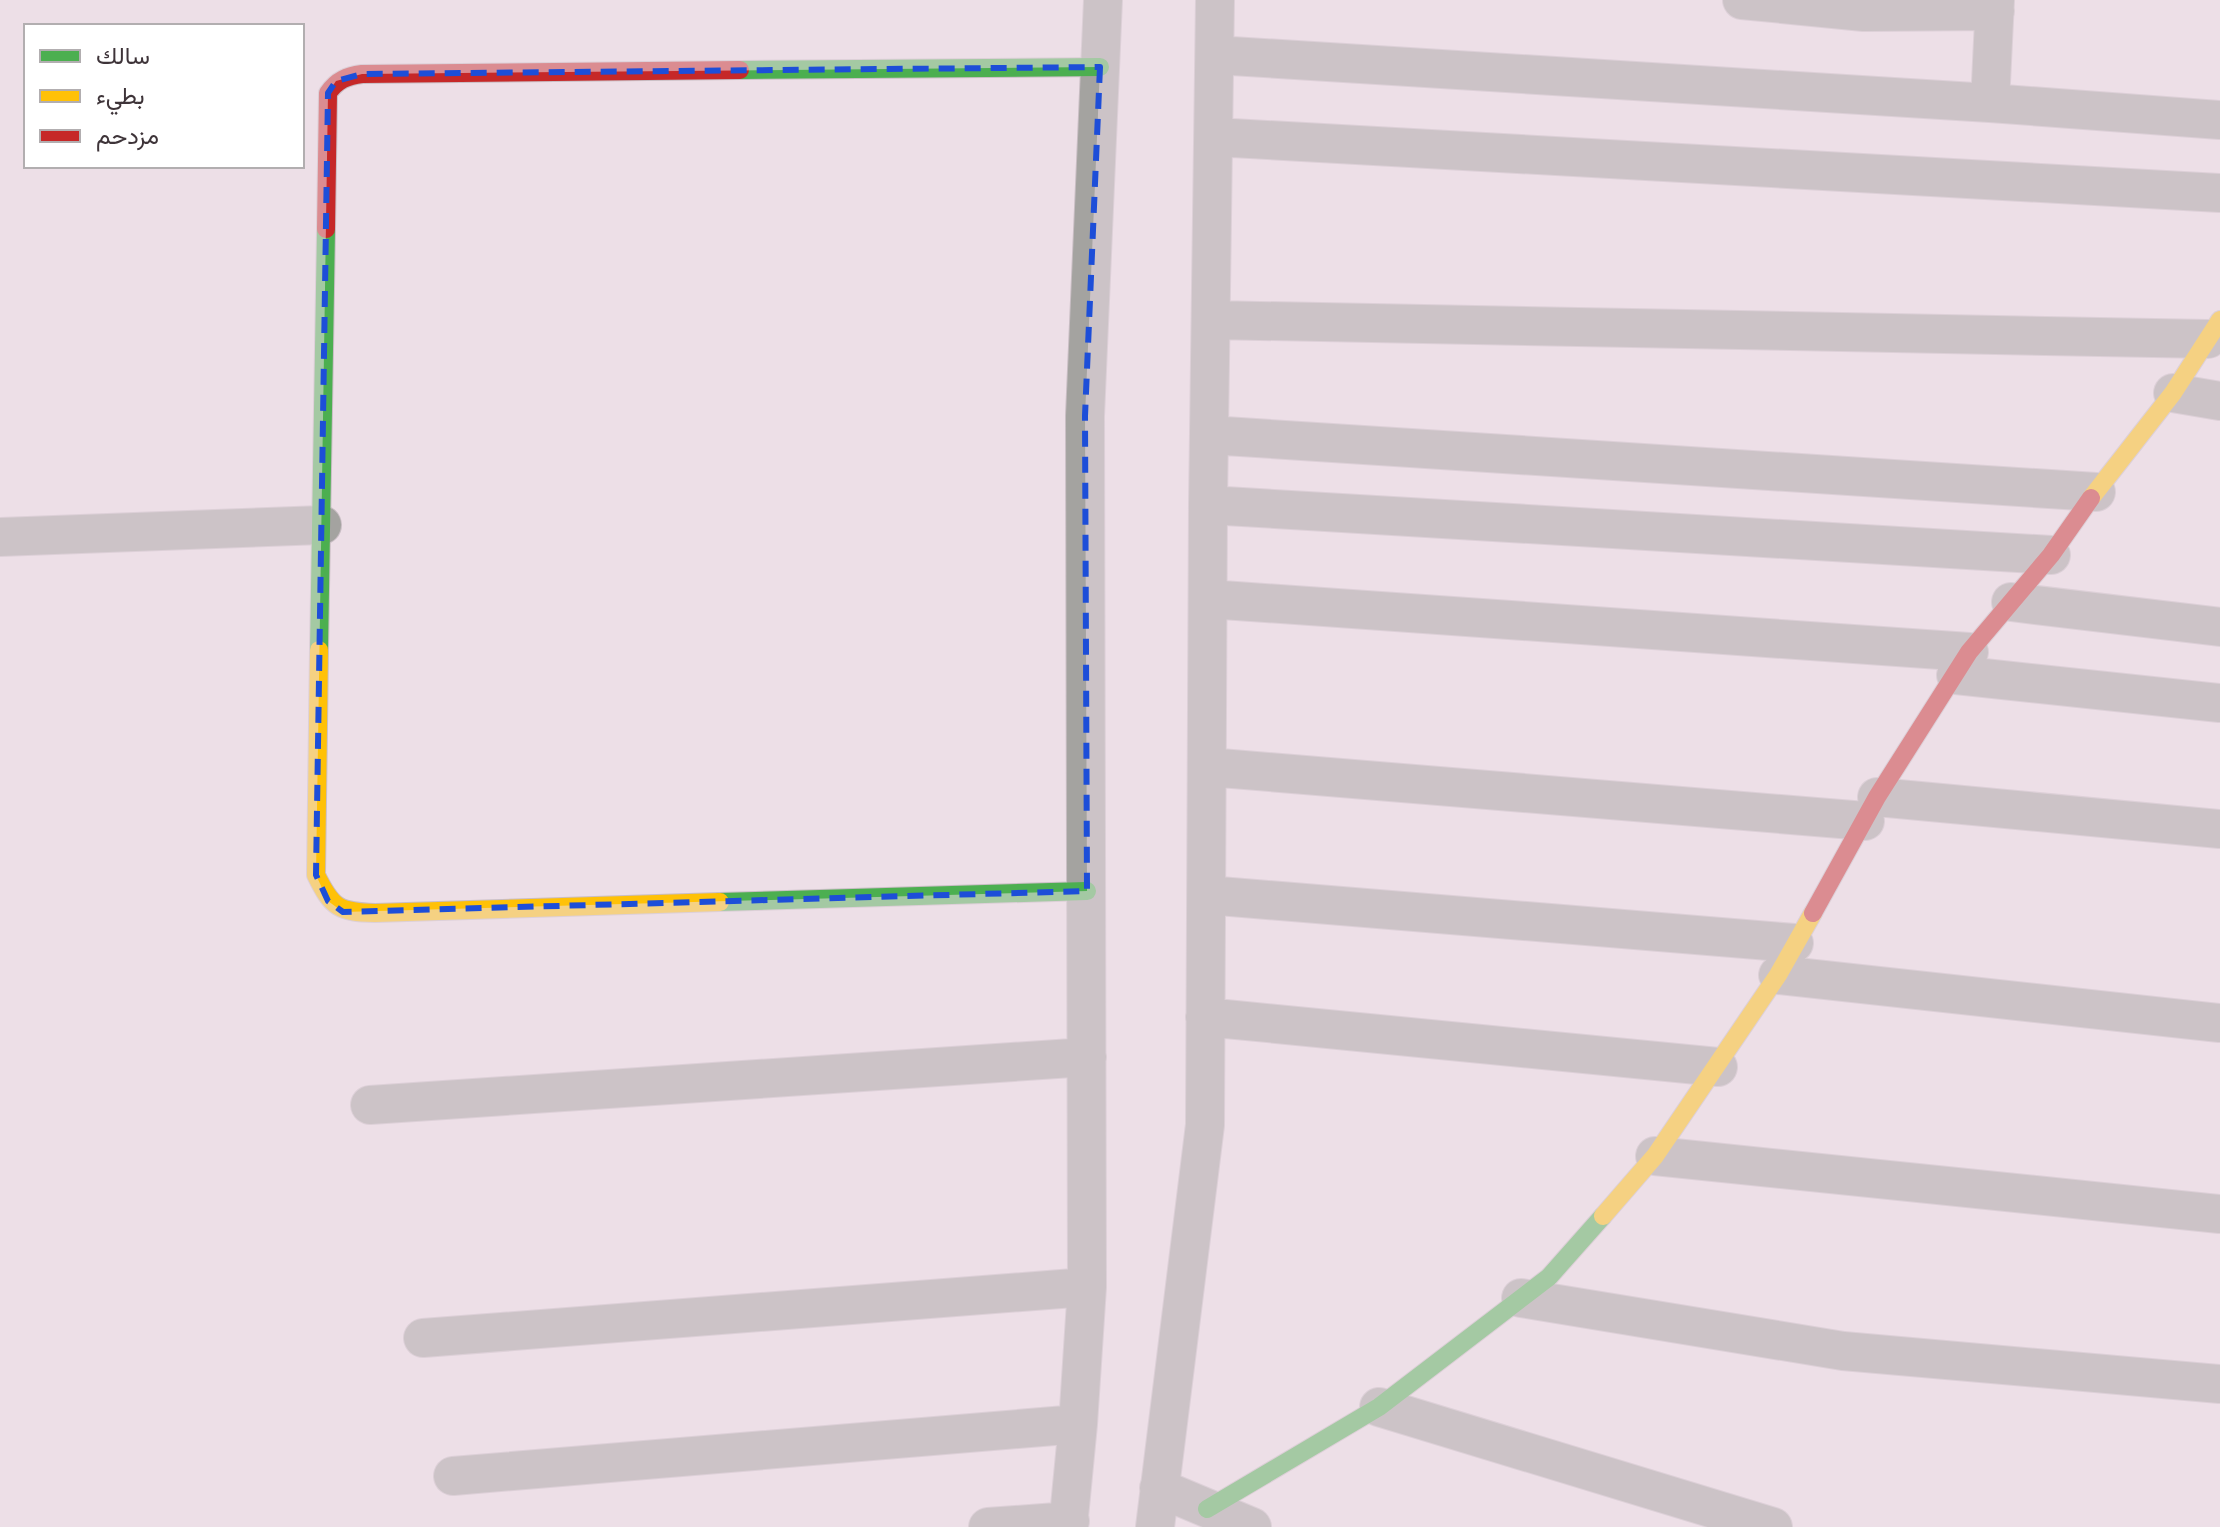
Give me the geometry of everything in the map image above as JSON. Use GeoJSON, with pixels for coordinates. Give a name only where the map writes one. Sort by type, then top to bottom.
{"type":"FeatureCollection","features":[{"type":"Feature","properties":{"kind":"street"},"geometry":{"type":"LineString","coordinates":[[988,1527],[1069,1524],[1078,1424],[1087,1287],[1085,416],[1103,0]]}},
{"type":"Feature","properties":{"kind":"street"},"geometry":{"type":"LineString","coordinates":[[1155,1527],[1205,1125],[1208,505],[1215,0]]}},
{"type":"Feature","properties":{"kind":"street"},"geometry":{"type":"LineString","coordinates":[[1742,0],[1864,12],[1995,5],[1990,103]]}},
{"type":"Feature","properties":{"kind":"street"},"geometry":{"type":"LineString","coordinates":[[1215,55],[2220,120]]}},
{"type":"Feature","properties":{"kind":"street"},"geometry":{"type":"LineString","coordinates":[[1087,891],[390,913],[343,912],[328,901],[316,875],[328,93],[336,81],[362,74],[1100,67]]}},
{"type":"Feature","properties":{"kind":"street"},"geometry":{"type":"LineString","coordinates":[[1214,137],[2220,193]]}},
{"type":"Feature","properties":{"kind":"street"},"geometry":{"type":"LineString","coordinates":[[1212,320],[2214,330]]}},
{"type":"Feature","properties":{"kind":"street"},"geometry":{"type":"LineString","coordinates":[[1207,1509],[1379,1407],[1549,1277],[1655,1156],[1718,1067],[1786,959],[1871,809],[1963,663],[2051,555],[2173,393],[2214,330]]}},
{"type":"Feature","properties":{"kind":"street"},"geometry":{"type":"LineString","coordinates":[[2173,393],[2220,401]]}},
{"type":"Feature","properties":{"kind":"street"},"geometry":{"type":"LineString","coordinates":[[1209,435],[2096,492]]}},
{"type":"Feature","properties":{"kind":"street"},"geometry":{"type":"LineString","coordinates":[[1208,505],[2051,555]]}},
{"type":"Feature","properties":{"kind":"street"},"geometry":{"type":"LineString","coordinates":[[0,537],[322,525]]}},
{"type":"Feature","properties":{"kind":"street"},"geometry":{"type":"LineString","coordinates":[[1208,599],[1963,663],[2220,703]]}},
{"type":"Feature","properties":{"kind":"street"},"geometry":{"type":"LineString","coordinates":[[2011,602],[2220,627]]}},
{"type":"Feature","properties":{"kind":"street"},"geometry":{"type":"LineString","coordinates":[[1208,767],[2220,829]]}},
{"type":"Feature","properties":{"kind":"street"},"geometry":{"type":"LineString","coordinates":[[1207,895],[1786,959],[2220,1023]]}},
{"type":"Feature","properties":{"kind":"street"},"geometry":{"type":"LineString","coordinates":[[1205,1017],[1718,1067]]}},
{"type":"Feature","properties":{"kind":"street"},"geometry":{"type":"LineString","coordinates":[[370,1105],[1087,1057]]}},
{"type":"Feature","properties":{"kind":"street"},"geometry":{"type":"LineString","coordinates":[[1655,1156],[2220,1214]]}},
{"type":"Feature","properties":{"kind":"street"},"geometry":{"type":"LineString","coordinates":[[423,1338],[1087,1287]]}},
{"type":"Feature","properties":{"kind":"street"},"geometry":{"type":"LineString","coordinates":[[1521,1298],[1843,1351],[2220,1384]]}},
{"type":"Feature","properties":{"kind":"street"},"geometry":{"type":"LineString","coordinates":[[1379,1407],[1773,1527]]}},
{"type":"Feature","properties":{"kind":"street"},"geometry":{"type":"LineString","coordinates":[[453,1476],[1078,1424]]}},
{"type":"Feature","properties":{"kind":"street"},"geometry":{"type":"LineString","coordinates":[[1159,1488],[1252,1527]]}},
{"type":"Feature","properties":{"kind":"highlighted area"},"geometry":{"type":"Polygon","coordinates":[[[1100,67],[1085,416],[1087,891],[343,912],[328,901],[316,875],[328,93],[336,81],[362,74],[1100,67]]]}},
{"type":"Feature","properties":{"kind":"traffic: fast"},"geometry":{"type":"LineString","coordinates":[[740,70],[1100,67]]}},
{"type":"Feature","properties":{"kind":"traffic: fast"},"geometry":{"type":"LineString","coordinates":[[319,650],[326,229]]}},
{"type":"Feature","properties":{"kind":"traffic: fast"},"geometry":{"type":"LineString","coordinates":[[720,902],[1087,891]]}},
{"type":"Feature","properties":{"kind":"traffic: fast"},"geometry":{"type":"LineString","coordinates":[[1207,1509],[1379,1407],[1549,1277],[1603,1216]]}},
{"type":"Feature","properties":{"kind":"traffic: slow"},"geometry":{"type":"LineString","coordinates":[[2091,498],[2173,393],[2220,320]]}},
{"type":"Feature","properties":{"kind":"traffic: slow"},"geometry":{"type":"LineString","coordinates":[[319,650],[316,875],[327,895],[338,906],[375,913],[720,902]]}},
{"type":"Feature","properties":{"kind":"traffic: slow"},"geometry":{"type":"LineString","coordinates":[[1603,1216],[1655,1156],[1778,975],[1813,913]]}},
{"type":"Feature","properties":{"kind":"traffic: jam"},"geometry":{"type":"LineString","coordinates":[[326,229],[328,93],[347,77],[362,74],[740,70]]}},
{"type":"Feature","properties":{"kind":"traffic: jam"},"geometry":{"type":"LineString","coordinates":[[1813,913],[1877,797],[1969,652],[2051,555],[2091,498]]}}]}
